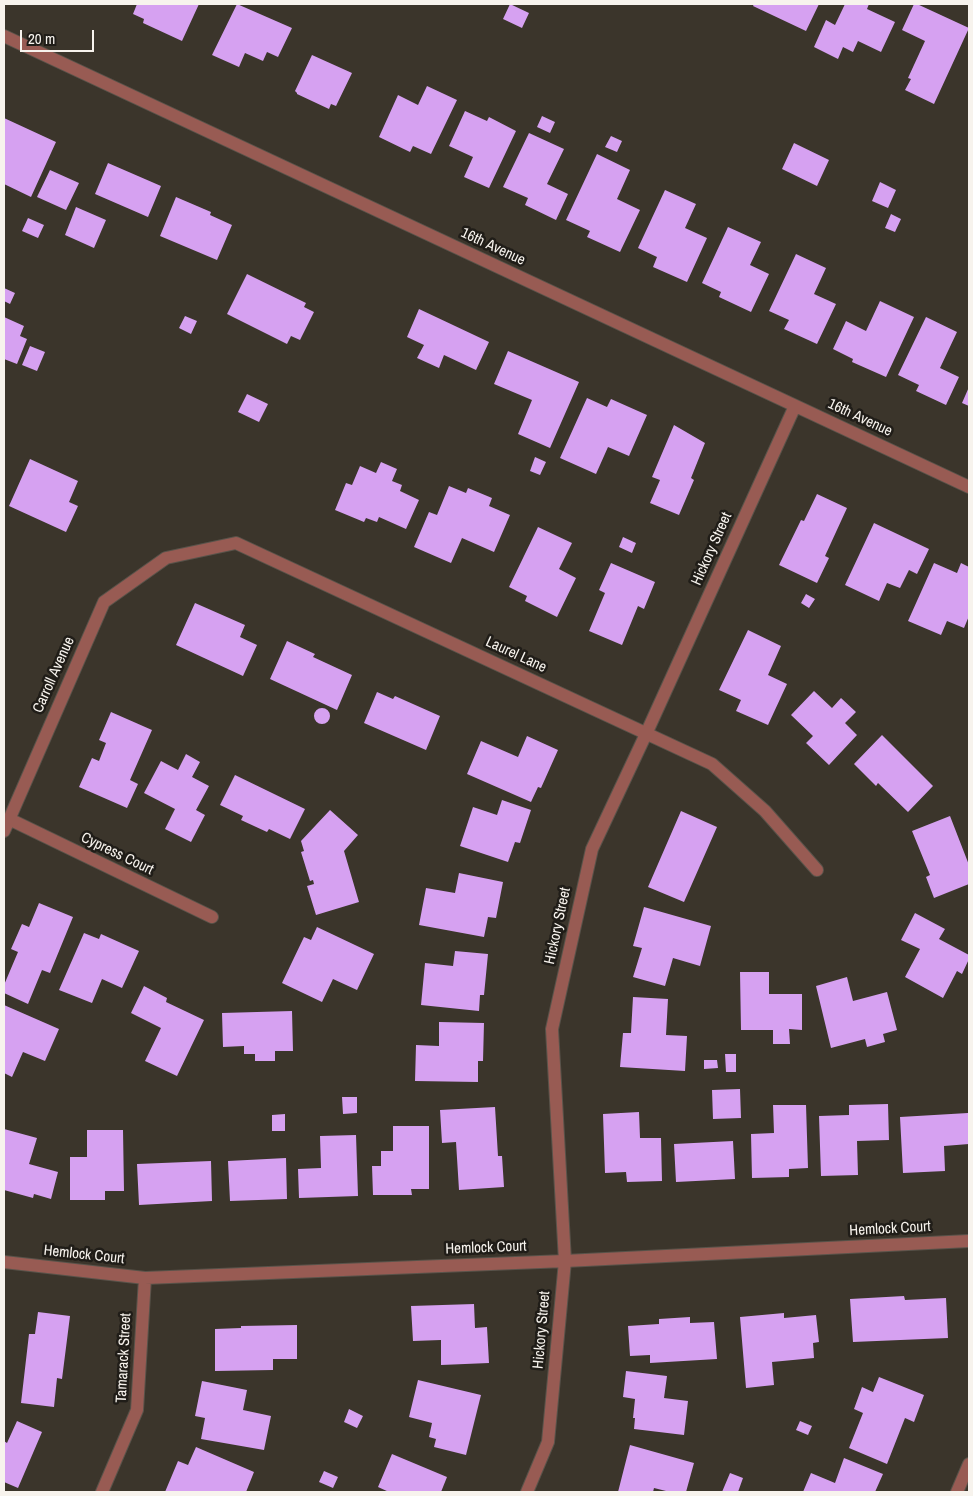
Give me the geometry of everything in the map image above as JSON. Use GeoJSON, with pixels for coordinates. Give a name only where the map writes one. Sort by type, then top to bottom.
{"type":"FeatureCollection","features":[{"type":"Feature","properties":{"kind":"street","name":"16th Avenue"},"geometry":{"type":"LineString","coordinates":[[4,36],[969,488]]}},
{"type":"Feature","properties":{"kind":"street","name":"Hickory Street"},"geometry":{"type":"LineString","coordinates":[[527,1492],[548,1442],[565,1261],[552,1029],[592,849],[795,406]]}},
{"type":"Feature","properties":{"kind":"street","name":"Laurel Lane"},"geometry":{"type":"LineString","coordinates":[[166,558],[236,543],[712,764],[765,812],[817,870]]}},
{"type":"Feature","properties":{"kind":"street","name":"Carroll Avenue"},"geometry":{"type":"LineString","coordinates":[[6,825],[104,602],[166,558]]}},
{"type":"Feature","properties":{"kind":"street","name":"Cypress Court"},"geometry":{"type":"LineString","coordinates":[[6,825],[212,917]]}},
{"type":"Feature","properties":{"kind":"street","name":"Hemlock Court"},"geometry":{"type":"LineString","coordinates":[[4,1262],[145,1278],[565,1261],[969,1241]]}},
{"type":"Feature","properties":{"kind":"street","name":"Tamarack Street"},"geometry":{"type":"LineString","coordinates":[[102,1492],[138,1410],[145,1278]]}},
{"type":"Feature","properties":{"kind":"street"},"geometry":{"type":"LineString","coordinates":[[957,1492],[969,1464]]}},
{"type":"Feature","properties":{"kind":"building"},"geometry":{"type":"Polygon","coordinates":[[[137,4],[199,4],[182,41],[143,23],[144,19],[133,14],[137,4]]]}},
{"type":"Feature","properties":{"kind":"building"},"geometry":{"type":"Polygon","coordinates":[[[237,4],[292,28],[278,57],[267,52],[263,61],[245,53],[239,67],[212,55],[237,4]]]}},
{"type":"Feature","properties":{"kind":"building"},"geometry":{"type":"Polygon","coordinates":[[[510,4],[529,13],[522,28],[503,19],[510,4]]]}},
{"type":"Feature","properties":{"kind":"building"},"geometry":{"type":"Polygon","coordinates":[[[754,4],[819,4],[806,31],[753,6],[754,4]]]}},
{"type":"Feature","properties":{"kind":"building"},"geometry":{"type":"Polygon","coordinates":[[[845,4],[869,4],[867,9],[895,22],[881,52],[858,41],[853,52],[843,47],[838,59],[814,47],[826,20],[835,25],[845,4]]]}},
{"type":"Feature","properties":{"kind":"building"},"geometry":{"type":"Polygon","coordinates":[[[914,4],[969,28],[934,104],[905,90],[911,79],[908,78],[925,41],[902,30],[914,4]]]}},
{"type":"Feature","properties":{"kind":"building"},"geometry":{"type":"Polygon","coordinates":[[[312,55],[352,73],[336,106],[331,104],[329,109],[297,94],[295,91],[312,55]]]}},
{"type":"Feature","properties":{"kind":"building"},"geometry":{"type":"Polygon","coordinates":[[[427,86],[457,100],[431,154],[413,146],[410,152],[379,137],[398,95],[418,105],[427,86]]]}},
{"type":"Feature","properties":{"kind":"building"},"geometry":{"type":"Polygon","coordinates":[[[465,111],[487,121],[489,117],[516,131],[489,188],[464,177],[473,157],[449,146],[465,111]]]}},
{"type":"Feature","properties":{"kind":"building"},"geometry":{"type":"Polygon","coordinates":[[[542,116],[555,122],[550,133],[537,127],[542,116]]]}},
{"type":"Feature","properties":{"kind":"building"},"geometry":{"type":"Polygon","coordinates":[[[4,118],[56,142],[31,197],[4,184],[4,118]]]}},
{"type":"Feature","properties":{"kind":"building"},"geometry":{"type":"Polygon","coordinates":[[[529,133],[564,149],[547,184],[568,194],[556,220],[525,205],[528,198],[503,187],[529,133]]]}},
{"type":"Feature","properties":{"kind":"building"},"geometry":{"type":"Polygon","coordinates":[[[611,136],[622,141],[617,152],[605,147],[611,136]]]}},
{"type":"Feature","properties":{"kind":"building"},"geometry":{"type":"Polygon","coordinates":[[[794,143],[829,160],[817,186],[782,169],[794,143]]]}},
{"type":"Feature","properties":{"kind":"building"},"geometry":{"type":"Polygon","coordinates":[[[597,154],[630,170],[617,199],[640,210],[620,252],[587,237],[590,231],[566,220],[597,154]]]}},
{"type":"Feature","properties":{"kind":"building"},"geometry":{"type":"Polygon","coordinates":[[[108,163],[161,186],[148,217],[95,194],[108,163]]]}},
{"type":"Feature","properties":{"kind":"building"},"geometry":{"type":"Polygon","coordinates":[[[50,170],[79,183],[66,210],[37,197],[50,170]]]}},
{"type":"Feature","properties":{"kind":"building"},"geometry":{"type":"Polygon","coordinates":[[[880,182],[896,190],[888,208],[872,201],[880,182]]]}},
{"type":"Feature","properties":{"kind":"building"},"geometry":{"type":"Polygon","coordinates":[[[665,190],[696,204],[685,228],[707,238],[687,282],[653,267],[657,257],[638,248],[665,190]]]}},
{"type":"Feature","properties":{"kind":"building"},"geometry":{"type":"Polygon","coordinates":[[[176,197],[211,212],[210,215],[232,225],[217,260],[160,236],[176,197]]]}},
{"type":"Feature","properties":{"kind":"building"},"geometry":{"type":"Polygon","coordinates":[[[76,207],[106,220],[94,248],[65,235],[76,207]]]}},
{"type":"Feature","properties":{"kind":"building"},"geometry":{"type":"Polygon","coordinates":[[[891,214],[901,219],[895,232],[885,228],[891,214]]]}},
{"type":"Feature","properties":{"kind":"building"},"geometry":{"type":"Polygon","coordinates":[[[28,218],[44,225],[38,238],[22,231],[28,218]]]}},
{"type":"Feature","properties":{"kind":"building"},"geometry":{"type":"Polygon","coordinates":[[[728,227],[761,242],[750,265],[769,274],[751,312],[719,297],[721,292],[702,283],[728,227]]]}},
{"type":"Feature","properties":{"kind":"building"},"geometry":{"type":"Polygon","coordinates":[[[796,254],[826,268],[814,294],[836,304],[817,344],[784,329],[789,320],[769,311],[796,254]]]}},
{"type":"Feature","properties":{"kind":"building"},"geometry":{"type":"Polygon","coordinates":[[[247,274],[306,303],[304,307],[314,312],[300,340],[291,336],[287,344],[227,314],[247,274]]]}},
{"type":"Feature","properties":{"kind":"building"},"geometry":{"type":"Polygon","coordinates":[[[4,288],[15,293],[10,304],[4,301],[4,288]]]}},
{"type":"Feature","properties":{"kind":"building"},"geometry":{"type":"Polygon","coordinates":[[[880,301],[914,317],[886,377],[852,362],[853,359],[833,349],[846,321],[866,331],[880,301]]]}},
{"type":"Feature","properties":{"kind":"building"},"geometry":{"type":"Polygon","coordinates":[[[419,309],[489,342],[476,370],[444,355],[439,368],[417,358],[424,345],[407,337],[419,309]]]}},
{"type":"Feature","properties":{"kind":"building"},"geometry":{"type":"Polygon","coordinates":[[[185,316],[197,321],[191,334],[179,328],[185,316]]]}},
{"type":"Feature","properties":{"kind":"building"},"geometry":{"type":"Polygon","coordinates":[[[4,317],[24,326],[20,336],[27,339],[17,364],[4,359],[4,317]]]}},
{"type":"Feature","properties":{"kind":"building"},"geometry":{"type":"Polygon","coordinates":[[[926,317],[957,332],[940,368],[959,377],[946,405],[916,391],[919,385],[898,375],[926,317]]]}},
{"type":"Feature","properties":{"kind":"building"},"geometry":{"type":"Polygon","coordinates":[[[30,346],[45,352],[37,371],[22,365],[30,346]]]}},
{"type":"Feature","properties":{"kind":"building"},"geometry":{"type":"Polygon","coordinates":[[[508,351],[579,382],[550,448],[518,434],[532,400],[494,384],[508,351]]]}},
{"type":"Feature","properties":{"kind":"building"},"geometry":{"type":"Polygon","coordinates":[[[969,387],[969,406],[962,403],[969,387]]]}},
{"type":"Feature","properties":{"kind":"building"},"geometry":{"type":"Polygon","coordinates":[[[247,394],[268,404],[259,422],[238,412],[247,394]]]}},
{"type":"Feature","properties":{"kind":"building"},"geometry":{"type":"Polygon","coordinates":[[[587,398],[607,407],[611,399],[647,415],[629,456],[608,447],[596,474],[560,458],[587,398]]]}},
{"type":"Feature","properties":{"kind":"building"},"geometry":{"type":"Polygon","coordinates":[[[674,425],[705,443],[691,478],[694,480],[679,515],[650,503],[660,480],[652,477],[674,425]]]}},
{"type":"Feature","properties":{"kind":"building"},"geometry":{"type":"Polygon","coordinates":[[[535,457],[546,462],[540,475],[530,471],[535,457]]]}},
{"type":"Feature","properties":{"kind":"building"},"geometry":{"type":"Polygon","coordinates":[[[30,459],[78,481],[69,502],[78,506],[66,532],[9,506],[30,459]]]}},
{"type":"Feature","properties":{"kind":"building"},"geometry":{"type":"Polygon","coordinates":[[[381,462],[397,469],[392,481],[402,485],[400,491],[419,500],[406,529],[379,517],[377,522],[366,518],[364,522],[335,510],[346,483],[352,485],[360,466],[376,473],[381,462]]]}},
{"type":"Feature","properties":{"kind":"building"},"geometry":{"type":"Polygon","coordinates":[[[449,486],[466,493],[468,488],[492,498],[489,506],[510,515],[494,552],[462,538],[451,563],[414,547],[429,512],[437,515],[449,486]]]}},
{"type":"Feature","properties":{"kind":"building"},"geometry":{"type":"Polygon","coordinates":[[[817,494],[847,508],[825,556],[829,558],[817,583],[779,565],[801,520],[804,521],[817,494]]]}},
{"type":"Feature","properties":{"kind":"building"},"geometry":{"type":"Polygon","coordinates":[[[874,523],[929,549],[917,574],[909,570],[900,588],[887,583],[879,601],[845,585],[874,523]]]}},
{"type":"Feature","properties":{"kind":"building"},"geometry":{"type":"Polygon","coordinates":[[[538,527],[572,543],[559,569],[576,578],[557,617],[525,601],[527,596],[509,587],[538,527]]]}},
{"type":"Feature","properties":{"kind":"building"},"geometry":{"type":"Polygon","coordinates":[[[623,537],[636,543],[632,553],[619,547],[623,537]]]}},
{"type":"Feature","properties":{"kind":"building"},"geometry":{"type":"Polygon","coordinates":[[[611,563],[655,582],[644,609],[638,606],[622,645],[589,631],[605,593],[599,590],[611,563]]]}},
{"type":"Feature","properties":{"kind":"building"},"geometry":{"type":"Polygon","coordinates":[[[934,563],[957,573],[961,563],[969,567],[969,616],[964,628],[947,621],[941,635],[908,621],[934,563]]]}},
{"type":"Feature","properties":{"kind":"building"},"geometry":{"type":"Polygon","coordinates":[[[806,594],[815,599],[809,608],[801,603],[806,594]]]}},
{"type":"Feature","properties":{"kind":"building"},"geometry":{"type":"Polygon","coordinates":[[[195,603],[245,625],[240,637],[257,645],[243,676],[176,645],[195,603]]]}},
{"type":"Feature","properties":{"kind":"building"},"geometry":{"type":"Polygon","coordinates":[[[748,630],[781,646],[768,675],[787,684],[768,725],[736,711],[741,700],[719,690],[748,630]]]}},
{"type":"Feature","properties":{"kind":"building"},"geometry":{"type":"Polygon","coordinates":[[[287,641],[315,654],[313,657],[352,675],[337,710],[270,679],[287,641]]]}},
{"type":"Feature","properties":{"kind":"building"},"geometry":{"type":"Polygon","coordinates":[[[814,691],[832,708],[841,698],[856,712],[845,723],[857,735],[829,765],[806,743],[813,736],[791,715],[814,691]]]}},
{"type":"Feature","properties":{"kind":"building"},"geometry":{"type":"Polygon","coordinates":[[[377,692],[393,699],[395,696],[440,716],[426,750],[364,723],[377,692]]]}},
{"type":"Feature","properties":{"kind":"building"},"geometry":{"type":"Polygon","coordinates":[[[319,708],[325,708],[330,713],[328,722],[319,724],[314,719],[314,713],[319,708]]]}},
{"type":"Feature","properties":{"kind":"building"},"geometry":{"type":"Polygon","coordinates":[[[111,712],[152,730],[130,780],[138,784],[127,808],[79,787],[92,758],[99,761],[106,743],[99,740],[111,712]]]}},
{"type":"Feature","properties":{"kind":"building"},"geometry":{"type":"Polygon","coordinates":[[[882,735],[933,786],[908,812],[878,783],[876,786],[854,764],[882,735]]]}},
{"type":"Feature","properties":{"kind":"building"},"geometry":{"type":"Polygon","coordinates":[[[527,736],[558,750],[541,788],[538,787],[531,802],[467,774],[481,741],[518,757],[527,736]]]}},
{"type":"Feature","properties":{"kind":"building"},"geometry":{"type":"Polygon","coordinates":[[[186,754],[200,762],[192,777],[209,786],[196,810],[205,815],[191,842],[165,829],[175,809],[144,793],[161,761],[178,770],[186,754]]]}},
{"type":"Feature","properties":{"kind":"building"},"geometry":{"type":"Polygon","coordinates":[[[235,775],[305,809],[290,839],[269,829],[267,832],[241,820],[243,816],[220,805],[235,775]]]}},
{"type":"Feature","properties":{"kind":"building"},"geometry":{"type":"Polygon","coordinates":[[[502,800],[531,810],[520,843],[515,842],[508,862],[460,846],[473,807],[497,815],[502,800]]]}},
{"type":"Feature","properties":{"kind":"building"},"geometry":{"type":"Polygon","coordinates":[[[330,810],[358,835],[344,851],[359,902],[316,915],[307,886],[314,884],[313,880],[310,881],[301,852],[304,851],[301,841],[330,810]]]}},
{"type":"Feature","properties":{"kind":"building"},"geometry":{"type":"Polygon","coordinates":[[[681,811],[717,827],[684,902],[648,887],[681,811]]]}},
{"type":"Feature","properties":{"kind":"building"},"geometry":{"type":"Polygon","coordinates":[[[950,816],[969,865],[969,884],[934,898],[926,877],[930,875],[912,831],[950,816]]]}},
{"type":"Feature","properties":{"kind":"building"},"geometry":{"type":"Polygon","coordinates":[[[459,873],[503,882],[496,918],[488,917],[484,937],[419,925],[426,888],[455,893],[459,873]]]}},
{"type":"Feature","properties":{"kind":"building"},"geometry":{"type":"Polygon","coordinates":[[[39,903],[73,917],[50,973],[42,970],[28,1004],[4,993],[4,985],[18,952],[11,949],[22,924],[29,927],[39,903]]]}},
{"type":"Feature","properties":{"kind":"building"},"geometry":{"type":"Polygon","coordinates":[[[644,907],[711,926],[700,966],[673,958],[665,986],[633,977],[642,948],[633,946],[644,907]]]}},
{"type":"Feature","properties":{"kind":"building"},"geometry":{"type":"Polygon","coordinates":[[[915,913],[945,929],[939,939],[969,955],[962,974],[957,971],[943,998],[905,977],[920,949],[901,940],[915,913]]]}},
{"type":"Feature","properties":{"kind":"building"},"geometry":{"type":"Polygon","coordinates":[[[317,927],[374,954],[357,990],[333,979],[322,1002],[282,983],[304,937],[311,940],[317,927]]]}},
{"type":"Feature","properties":{"kind":"building"},"geometry":{"type":"Polygon","coordinates":[[[84,933],[99,939],[101,934],[139,951],[122,988],[102,979],[92,1003],[59,990],[84,933]]]}},
{"type":"Feature","properties":{"kind":"building"},"geometry":{"type":"Polygon","coordinates":[[[455,951],[488,954],[484,995],[480,995],[479,1011],[421,1005],[425,963],[453,966],[455,951]]]}},
{"type":"Feature","properties":{"kind":"building"},"geometry":{"type":"Polygon","coordinates":[[[740,972],[769,972],[769,994],[802,994],[802,1030],[789,1029],[790,1044],[773,1044],[773,1030],[741,1030],[740,972]]]}},
{"type":"Feature","properties":{"kind":"building"},"geometry":{"type":"Polygon","coordinates":[[[847,977],[853,1001],[887,992],[897,1030],[883,1034],[885,1042],[867,1047],[865,1039],[831,1048],[816,986],[847,977]]]}},
{"type":"Feature","properties":{"kind":"building"},"geometry":{"type":"Polygon","coordinates":[[[144,986],[167,998],[166,1002],[204,1020],[177,1076],[145,1061],[161,1028],[131,1013],[144,986]]]}},
{"type":"Feature","properties":{"kind":"building"},"geometry":{"type":"Polygon","coordinates":[[[633,997],[668,999],[666,1035],[687,1036],[685,1071],[620,1067],[623,1033],[631,1033],[633,997]]]}},
{"type":"Feature","properties":{"kind":"building"},"geometry":{"type":"Polygon","coordinates":[[[4,1005],[59,1029],[45,1061],[23,1052],[12,1077],[4,1073],[4,1005]]]}},
{"type":"Feature","properties":{"kind":"building"},"geometry":{"type":"Polygon","coordinates":[[[292,1011],[293,1051],[275,1051],[275,1061],[255,1061],[255,1054],[244,1054],[244,1046],[223,1047],[222,1013],[292,1011]]]}},
{"type":"Feature","properties":{"kind":"building"},"geometry":{"type":"Polygon","coordinates":[[[439,1022],[484,1023],[483,1061],[478,1061],[478,1082],[415,1081],[416,1045],[439,1046],[439,1022]]]}},
{"type":"Feature","properties":{"kind":"building"},"geometry":{"type":"Polygon","coordinates":[[[725,1054],[736,1054],[736,1072],[726,1072],[725,1054]]]}},
{"type":"Feature","properties":{"kind":"building"},"geometry":{"type":"Polygon","coordinates":[[[704,1060],[717,1060],[718,1068],[704,1069],[704,1060]]]}},
{"type":"Feature","properties":{"kind":"building"},"geometry":{"type":"Polygon","coordinates":[[[740,1089],[741,1118],[713,1119],[712,1090],[740,1089]]]}},
{"type":"Feature","properties":{"kind":"building"},"geometry":{"type":"Polygon","coordinates":[[[342,1097],[357,1097],[357,1113],[343,1114],[342,1097]]]}},
{"type":"Feature","properties":{"kind":"building"},"geometry":{"type":"Polygon","coordinates":[[[888,1104],[889,1140],[857,1141],[858,1175],[821,1176],[819,1116],[849,1115],[849,1105],[888,1104]]]}},
{"type":"Feature","properties":{"kind":"building"},"geometry":{"type":"Polygon","coordinates":[[[773,1105],[806,1105],[808,1168],[789,1169],[789,1177],[752,1178],[751,1134],[774,1133],[773,1105]]]}},
{"type":"Feature","properties":{"kind":"building"},"geometry":{"type":"Polygon","coordinates":[[[495,1107],[498,1156],[502,1156],[504,1187],[459,1190],[456,1142],[442,1143],[440,1110],[495,1107]]]}},
{"type":"Feature","properties":{"kind":"building"},"geometry":{"type":"Polygon","coordinates":[[[639,1112],[640,1138],[661,1138],[662,1181],[627,1182],[626,1172],[605,1173],[603,1114],[639,1112]]]}},
{"type":"Feature","properties":{"kind":"building"},"geometry":{"type":"Polygon","coordinates":[[[968,1113],[969,1144],[944,1146],[945,1171],[903,1173],[900,1117],[968,1113]]]}},
{"type":"Feature","properties":{"kind":"building"},"geometry":{"type":"Polygon","coordinates":[[[285,1114],[285,1131],[272,1131],[272,1115],[285,1114]]]}},
{"type":"Feature","properties":{"kind":"building"},"geometry":{"type":"Polygon","coordinates":[[[393,1126],[429,1126],[429,1189],[411,1189],[412,1195],[373,1195],[372,1166],[381,1166],[381,1151],[393,1151],[393,1126]]]}},
{"type":"Feature","properties":{"kind":"building"},"geometry":{"type":"Polygon","coordinates":[[[4,1129],[37,1138],[29,1164],[58,1172],[51,1199],[34,1194],[33,1198],[4,1190],[4,1129]]]}},
{"type":"Feature","properties":{"kind":"building"},"geometry":{"type":"Polygon","coordinates":[[[87,1130],[123,1130],[124,1191],[105,1191],[105,1200],[70,1200],[70,1157],[87,1157],[87,1130]]]}},
{"type":"Feature","properties":{"kind":"building"},"geometry":{"type":"Polygon","coordinates":[[[356,1135],[358,1196],[299,1198],[298,1169],[321,1168],[320,1136],[356,1135]]]}},
{"type":"Feature","properties":{"kind":"building"},"geometry":{"type":"Polygon","coordinates":[[[733,1141],[735,1179],[676,1182],[674,1144],[733,1141]]]}},
{"type":"Feature","properties":{"kind":"building"},"geometry":{"type":"Polygon","coordinates":[[[286,1158],[287,1199],[230,1201],[228,1161],[286,1158]]]}},
{"type":"Feature","properties":{"kind":"building"},"geometry":{"type":"Polygon","coordinates":[[[211,1161],[212,1201],[139,1205],[137,1164],[211,1161]]]}},
{"type":"Feature","properties":{"kind":"building"},"geometry":{"type":"Polygon","coordinates":[[[904,1296],[905,1300],[946,1298],[948,1338],[853,1342],[850,1299],[904,1296]]]}},
{"type":"Feature","properties":{"kind":"building"},"geometry":{"type":"Polygon","coordinates":[[[474,1304],[475,1328],[487,1327],[489,1363],[441,1365],[441,1340],[413,1341],[411,1306],[474,1304]]]}},
{"type":"Feature","properties":{"kind":"building"},"geometry":{"type":"Polygon","coordinates":[[[38,1312],[70,1316],[62,1379],[57,1378],[54,1407],[21,1403],[29,1334],[35,1334],[38,1312]]]}},
{"type":"Feature","properties":{"kind":"building"},"geometry":{"type":"Polygon","coordinates":[[[784,1313],[784,1318],[816,1315],[819,1342],[813,1343],[814,1358],[772,1362],[774,1385],[746,1388],[740,1317],[784,1313]]]}},
{"type":"Feature","properties":{"kind":"building"},"geometry":{"type":"Polygon","coordinates":[[[690,1317],[690,1323],[714,1322],[717,1359],[650,1363],[650,1355],[630,1356],[628,1326],[659,1324],[659,1319],[690,1317]]]}},
{"type":"Feature","properties":{"kind":"building"},"geometry":{"type":"Polygon","coordinates":[[[297,1325],[297,1359],[273,1359],[273,1370],[215,1371],[215,1329],[241,1328],[241,1326],[297,1325]]]}},
{"type":"Feature","properties":{"kind":"building"},"geometry":{"type":"Polygon","coordinates":[[[626,1371],[667,1376],[664,1398],[688,1401],[684,1435],[634,1429],[635,1399],[623,1397],[626,1371]]]}},
{"type":"Feature","properties":{"kind":"building"},"geometry":{"type":"Polygon","coordinates":[[[879,1377],[924,1395],[914,1422],[905,1418],[887,1464],[849,1448],[863,1413],[854,1409],[862,1387],[873,1392],[879,1377]]]}},
{"type":"Feature","properties":{"kind":"building"},"geometry":{"type":"Polygon","coordinates":[[[418,1380],[481,1395],[466,1455],[434,1447],[436,1439],[429,1437],[432,1423],[409,1417],[418,1380]]]}},
{"type":"Feature","properties":{"kind":"building"},"geometry":{"type":"Polygon","coordinates":[[[202,1381],[247,1390],[243,1410],[271,1416],[264,1450],[201,1439],[205,1418],[195,1416],[202,1381]]]}},
{"type":"Feature","properties":{"kind":"building"},"geometry":{"type":"Polygon","coordinates":[[[349,1409],[363,1416],[357,1428],[344,1422],[349,1409]]]}},
{"type":"Feature","properties":{"kind":"building"},"geometry":{"type":"Polygon","coordinates":[[[17,1421],[42,1432],[18,1488],[4,1482],[4,1441],[7,1443],[17,1421]]]}},
{"type":"Feature","properties":{"kind":"building"},"geometry":{"type":"Polygon","coordinates":[[[800,1421],[812,1426],[808,1435],[796,1430],[800,1421]]]}},
{"type":"Feature","properties":{"kind":"building"},"geometry":{"type":"Polygon","coordinates":[[[630,1445],[694,1463],[686,1492],[670,1492],[654,1488],[653,1492],[618,1492],[630,1445]]]}},
{"type":"Feature","properties":{"kind":"building"},"geometry":{"type":"Polygon","coordinates":[[[196,1447],[254,1472],[246,1492],[165,1492],[178,1461],[188,1465],[196,1447]]]}},
{"type":"Feature","properties":{"kind":"building"},"geometry":{"type":"Polygon","coordinates":[[[392,1454],[447,1477],[441,1492],[389,1492],[378,1487],[392,1454]]]}},
{"type":"Feature","properties":{"kind":"building"},"geometry":{"type":"Polygon","coordinates":[[[844,1458],[883,1474],[875,1492],[803,1492],[811,1473],[835,1483],[844,1458]]]}},
{"type":"Feature","properties":{"kind":"building"},"geometry":{"type":"Polygon","coordinates":[[[324,1471],[338,1477],[333,1488],[319,1482],[324,1471]]]}},
{"type":"Feature","properties":{"kind":"building"},"geometry":{"type":"Polygon","coordinates":[[[730,1473],[743,1478],[738,1492],[722,1492],[730,1473]]]}}]}
